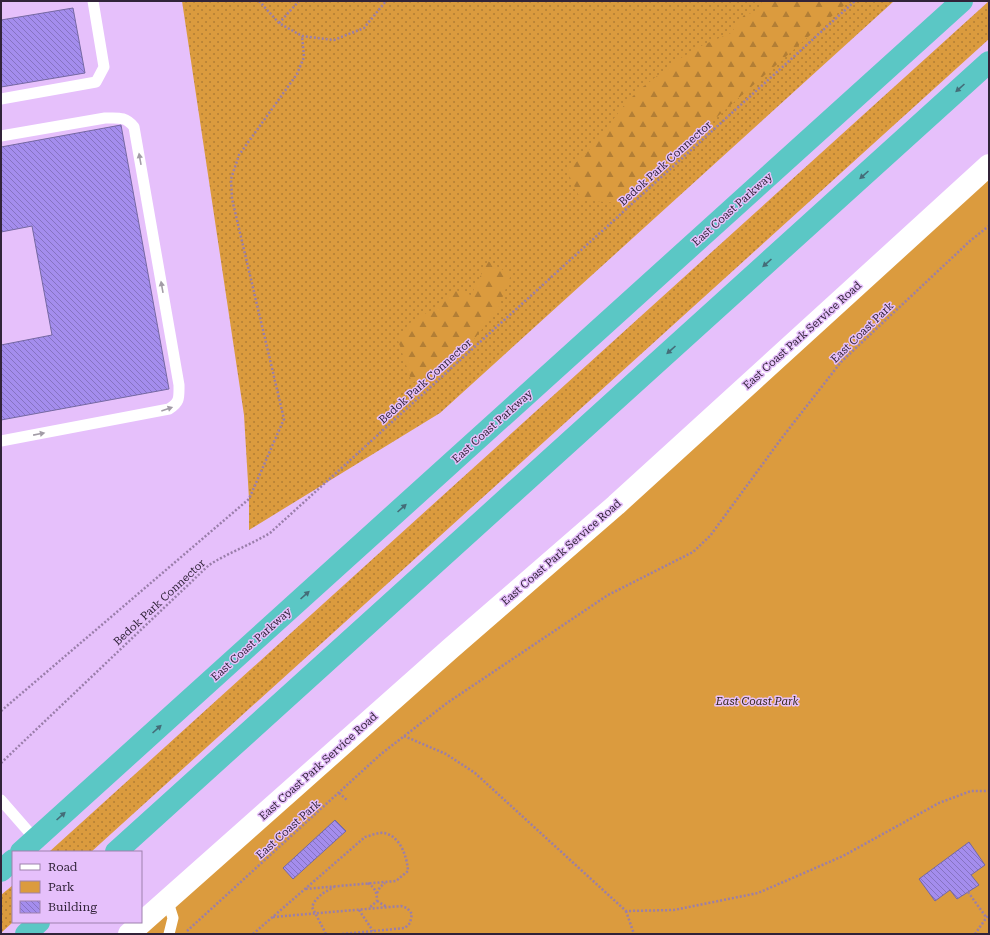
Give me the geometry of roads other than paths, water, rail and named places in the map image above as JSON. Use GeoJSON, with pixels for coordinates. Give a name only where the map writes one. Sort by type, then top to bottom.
{"type":"FeatureCollection","features":[{"type":"Feature","properties":{"kind":"highway","name":"East Coast Parkway"},"geometry":{"type":"LineString","coordinates":[[28,846],[962,1]]}},
{"type":"Feature","properties":{"kind":"highway"},"geometry":{"type":"LineString","coordinates":[[117,851],[989,62]]}},
{"type":"Feature","properties":{"kind":"highway"},"geometry":{"type":"LineString","coordinates":[[1,871],[12,861]]}},
{"type":"Feature","properties":{"kind":"highway"},"geometry":{"type":"LineString","coordinates":[[26,934],[38,923]]}},
{"type":"Feature","properties":{"kind":"street","name":"East Coast Park Service Road"},"geometry":{"type":"LineString","coordinates":[[142,922],[450,649],[616,505],[989,165]]}},
{"type":"Feature","properties":{"kind":"street","name":"East Coast Park Service Road"},"geometry":{"type":"LineString","coordinates":[[129,934],[141,923]]}},
{"type":"Feature","properties":{"kind":"lane"},"geometry":{"type":"LineString","coordinates":[[1,99],[96,82],[104,67],[93,1]]}},
{"type":"Feature","properties":{"kind":"lane"},"geometry":{"type":"LineString","coordinates":[[1,136],[105,118],[122,118],[129,120],[134,127],[179,397],[177,404],[169,409],[1,441]]}},
{"type":"Feature","properties":{"kind":"lane"},"geometry":{"type":"LineString","coordinates":[[1,800],[28,846]]}},
{"type":"Feature","properties":{"kind":"lane"},"geometry":{"type":"LineString","coordinates":[[167,899],[173,918],[169,934]]}},
{"type":"Feature","properties":{"kind":"park label","name":"East Coast Park"},"geometry":{"type":"Point","coordinates":[757,701]}}]}
